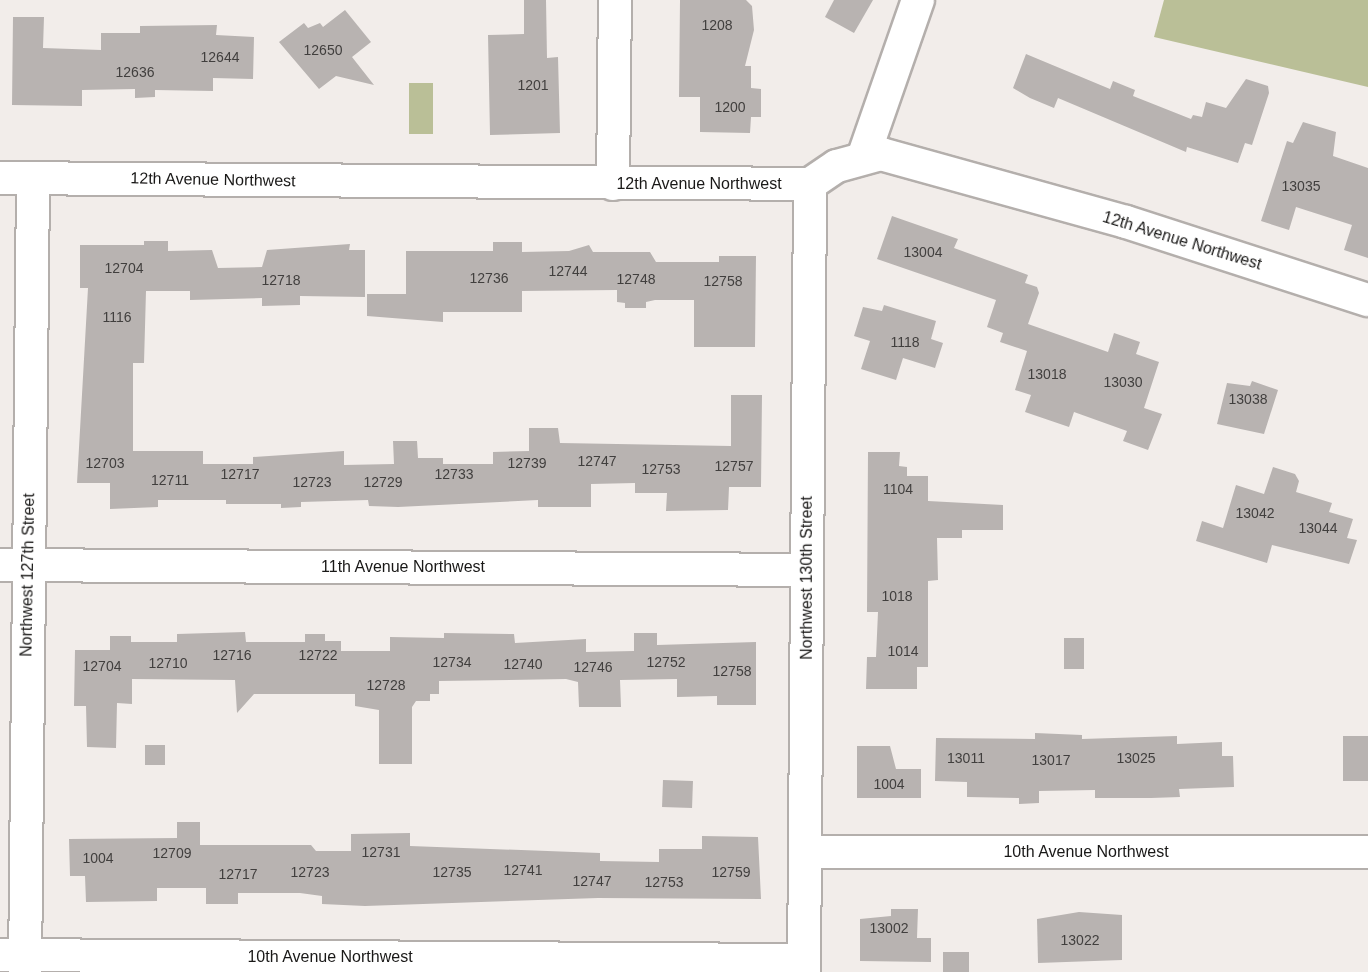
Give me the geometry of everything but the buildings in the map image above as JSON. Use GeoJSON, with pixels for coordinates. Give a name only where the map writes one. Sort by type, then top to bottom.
{"type":"FeatureCollection","features":[{"type":"Feature","properties":{"kind":"street"},"geometry":{"type":"LineString","coordinates":[[614,184],[615,0]]}},
{"type":"Feature","properties":{"kind":"street"},"geometry":{"type":"LineString","coordinates":[[864,155],[918,0]]}},
{"type":"Feature","properties":{"kind":"street","name":"12th Avenue Northwest"},"geometry":{"type":"LineString","coordinates":[[0,178],[810,184],[864,155],[898,158],[1126,222],[1368,300]]}},
{"type":"Feature","properties":{"kind":"street","name":"Northwest 127th Street"},"geometry":{"type":"LineString","coordinates":[[17,961],[14,565],[33,178]]}},
{"type":"Feature","properties":{"kind":"street","name":"Northwest 130th Street"},"geometry":{"type":"LineString","coordinates":[[804,966],[810,184]]}},
{"type":"Feature","properties":{"kind":"street","name":"11th Avenue Northwest"},"geometry":{"type":"LineString","coordinates":[[14,565],[807,570]]}},
{"type":"Feature","properties":{"kind":"street","name":"10th Avenue Northwest"},"geometry":{"type":"LineString","coordinates":[[804,852],[1368,852]]}},
{"type":"Feature","properties":{"kind":"street","name":"10th Avenue Northwest"},"geometry":{"type":"LineString","coordinates":[[17,961],[804,966]]}},
{"type":"Feature","properties":{"kind":"green space"},"geometry":{"type":"Polygon","coordinates":[[[1164,0],[1368,0],[1368,87],[1154,37],[1164,0]]]}},
{"type":"Feature","properties":{"kind":"green space"},"geometry":{"type":"Polygon","coordinates":[[[409,83],[433,83],[433,134],[409,134],[409,83]]]}}]}
